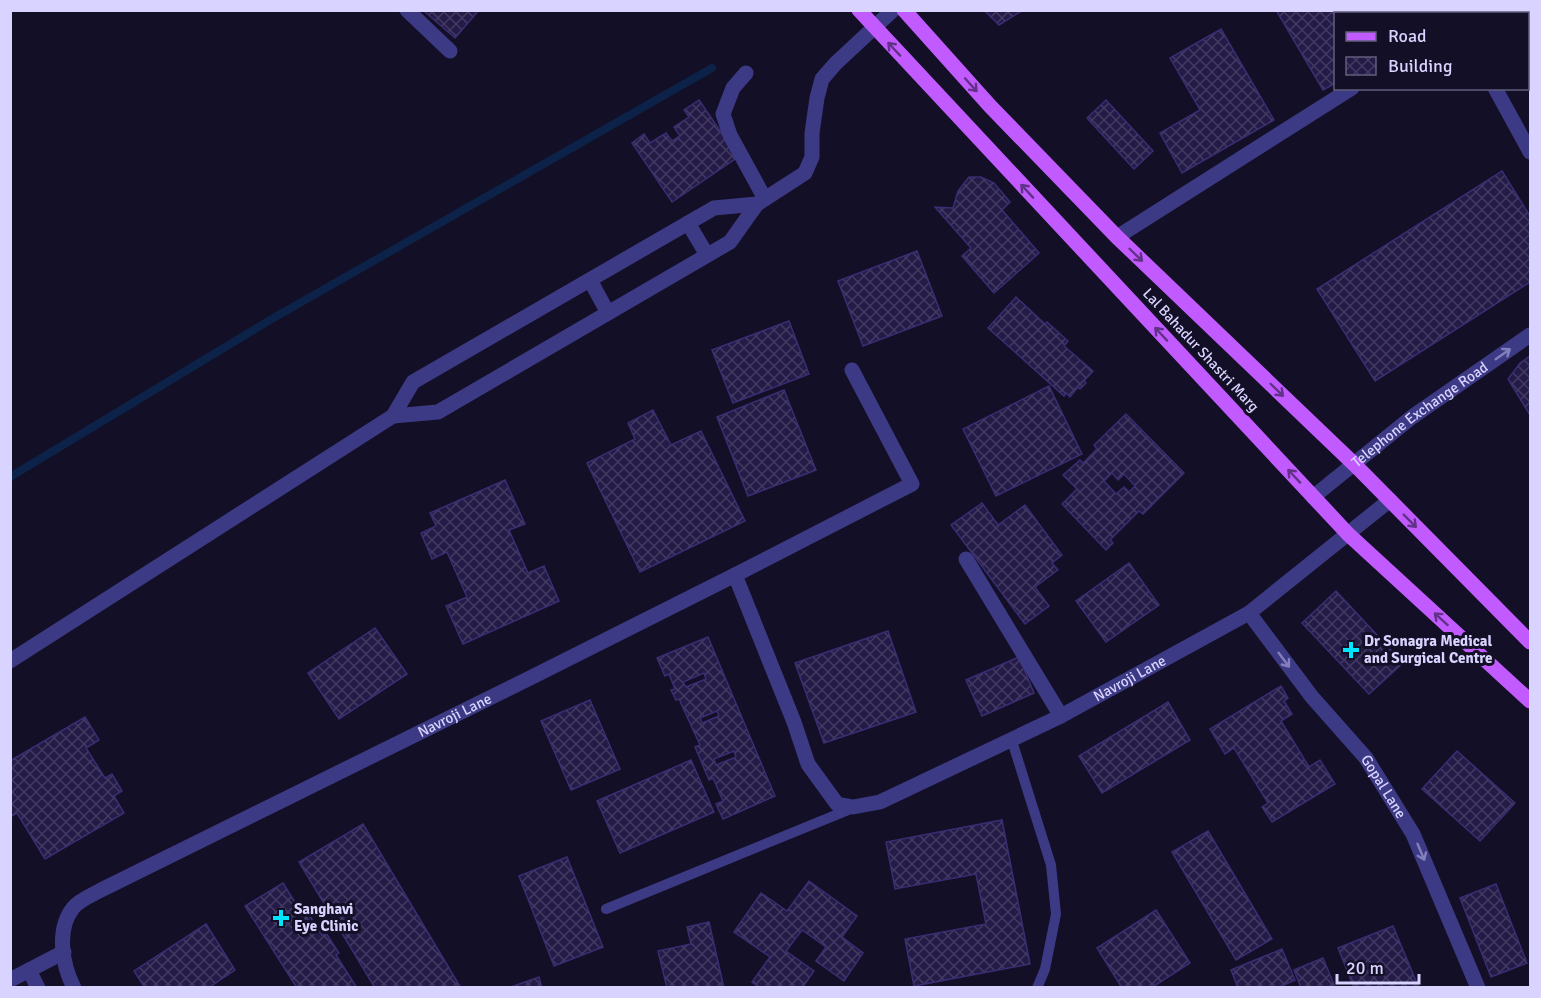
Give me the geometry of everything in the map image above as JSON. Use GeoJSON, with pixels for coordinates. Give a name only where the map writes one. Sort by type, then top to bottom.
{"type":"FeatureCollection","features":[{"type":"Feature","properties":{"kind":"main road","name":"Lal Bahadur Shastri Marg"},"geometry":{"type":"LineString","coordinates":[[859,10],[1348,534],[1530,701]]}},
{"type":"Feature","properties":{"kind":"main road","name":"Lal Bahadur Shastri Marg"},"geometry":{"type":"LineString","coordinates":[[904,10],[990,106],[1117,237],[1354,464],[1530,642]]}},
{"type":"Feature","properties":{"kind":"street"},"geometry":{"type":"LineString","coordinates":[[407,10],[450,51]]}},
{"type":"Feature","properties":{"kind":"street"},"geometry":{"type":"LineString","coordinates":[[393,416],[438,412],[730,242],[761,201],[805,173],[812,157],[812,132],[822,79],[893,10]]}},
{"type":"Feature","properties":{"kind":"street"},"geometry":{"type":"LineString","coordinates":[[746,73],[733,88],[723,114],[730,135],[761,201]]}},
{"type":"Feature","properties":{"kind":"street"},"geometry":{"type":"LineString","coordinates":[[1117,237],[1349,90]]}},
{"type":"Feature","properties":{"kind":"street"},"geometry":{"type":"LineString","coordinates":[[1496,90],[1530,152]]}},
{"type":"Feature","properties":{"kind":"street"},"geometry":{"type":"LineString","coordinates":[[10,661],[393,416],[413,382],[714,208],[761,201]]}},
{"type":"Feature","properties":{"kind":"street"},"geometry":{"type":"LineString","coordinates":[[688,223],[707,255]]}},
{"type":"Feature","properties":{"kind":"street"},"geometry":{"type":"LineString","coordinates":[[590,280],[608,313]]}},
{"type":"Feature","properties":{"kind":"street","name":"Telephone Exchange Road"},"geometry":{"type":"LineString","coordinates":[[1313,497],[1412,417],[1530,335]]}},
{"type":"Feature","properties":{"kind":"street","name":"Navroji Lane"},"geometry":{"type":"LineString","coordinates":[[74,987],[67,974],[61,932],[74,907],[101,890],[532,677],[912,484],[852,370]]}},
{"type":"Feature","properties":{"kind":"street","name":"Navroji Lane"},"geometry":{"type":"LineString","coordinates":[[853,807],[880,802],[1012,741],[1249,613],[1390,500]]}},
{"type":"Feature","properties":{"kind":"street"},"geometry":{"type":"LineString","coordinates":[[966,560],[1061,716]]}},
{"type":"Feature","properties":{"kind":"street"},"geometry":{"type":"LineString","coordinates":[[735,574],[794,722],[808,764],[837,804],[853,807]]}},
{"type":"Feature","properties":{"kind":"street","name":"Gopal Lane"},"geometry":{"type":"LineString","coordinates":[[1249,613],[1312,697],[1366,758],[1413,834],[1478,987]]}},
{"type":"Feature","properties":{"kind":"street"},"geometry":{"type":"LineString","coordinates":[[10,980],[64,952]]}},
{"type":"Feature","properties":{"kind":"street"},"geometry":{"type":"LineString","coordinates":[[29,970],[38,987]]}},
{"type":"Feature","properties":{"kind":"lane"},"geometry":{"type":"LineString","coordinates":[[1012,741],[1051,865],[1056,914],[1045,969],[1037,987]]}},
{"type":"Feature","properties":{"kind":"lane"},"geometry":{"type":"LineString","coordinates":[[606,909],[853,807]]}},
{"type":"Feature","properties":{"kind":"building"},"geometry":{"type":"Polygon","coordinates":[[[423,10],[479,10],[455,38],[423,10]]]}},
{"type":"Feature","properties":{"kind":"building"},"geometry":{"type":"Polygon","coordinates":[[[984,10],[1023,10],[999,25],[984,10]]]}},
{"type":"Feature","properties":{"kind":"building"},"geometry":{"type":"Polygon","coordinates":[[[1276,10],[1347,10],[1348,12],[1334,12],[1334,84],[1323,90],[1276,10]]]}},
{"type":"Feature","properties":{"kind":"building"},"geometry":{"type":"Polygon","coordinates":[[[1393,10],[1447,10],[1445,12],[1394,12],[1393,10]]]}},
{"type":"Feature","properties":{"kind":"building"},"geometry":{"type":"Polygon","coordinates":[[[1221,29],[1274,120],[1182,173],[1160,133],[1200,110],[1170,58],[1221,29]]]}},
{"type":"Feature","properties":{"kind":"building"},"geometry":{"type":"Polygon","coordinates":[[[1530,30],[1530,72],[1529,70],[1530,30]]]}},
{"type":"Feature","properties":{"kind":"building"},"geometry":{"type":"Polygon","coordinates":[[[699,100],[738,157],[672,202],[632,143],[644,134],[650,143],[666,133],[672,141],[680,136],[674,127],[689,117],[684,110],[699,100]]]}},
{"type":"Feature","properties":{"kind":"building"},"geometry":{"type":"Polygon","coordinates":[[[1106,100],[1153,151],[1134,169],[1087,118],[1106,100]]]}},
{"type":"Feature","properties":{"kind":"building"},"geometry":{"type":"Polygon","coordinates":[[[1502,171],[1530,216],[1530,282],[1375,381],[1317,289],[1502,171]]]}},
{"type":"Feature","properties":{"kind":"building"},"geometry":{"type":"Polygon","coordinates":[[[969,177],[981,177],[994,183],[1010,202],[1002,210],[1039,253],[994,293],[962,256],[971,248],[935,207],[953,208],[958,191],[969,177]]]}},
{"type":"Feature","properties":{"kind":"building"},"geometry":{"type":"Polygon","coordinates":[[[917,251],[942,316],[863,346],[838,281],[917,251]]]}},
{"type":"Feature","properties":{"kind":"building"},"geometry":{"type":"Polygon","coordinates":[[[1016,297],[1045,324],[1047,322],[1068,341],[1064,346],[1093,371],[1084,381],[1086,383],[1080,389],[1078,387],[1070,397],[1066,393],[1064,396],[988,328],[1016,297]]]}},
{"type":"Feature","properties":{"kind":"building"},"geometry":{"type":"Polygon","coordinates":[[[789,321],[809,374],[733,403],[712,350],[789,321]]]}},
{"type":"Feature","properties":{"kind":"building"},"geometry":{"type":"Polygon","coordinates":[[[1530,356],[1530,415],[1508,379],[1520,363],[1530,356]]]}},
{"type":"Feature","properties":{"kind":"building"},"geometry":{"type":"Polygon","coordinates":[[[1049,386],[1082,454],[996,496],[963,429],[1049,386]]]}},
{"type":"Feature","properties":{"kind":"building"},"geometry":{"type":"Polygon","coordinates":[[[784,390],[816,470],[748,496],[717,417],[784,390]]]}},
{"type":"Feature","properties":{"kind":"building"},"geometry":{"type":"Polygon","coordinates":[[[653,410],[671,445],[701,431],[745,521],[640,572],[587,463],[635,439],[628,423],[653,410]]]}},
{"type":"Feature","properties":{"kind":"building"},"geometry":{"type":"Polygon","coordinates":[[[1126,414],[1184,473],[1143,514],[1139,511],[1110,540],[1113,543],[1106,550],[1062,504],[1077,489],[1063,475],[1080,460],[1083,463],[1097,449],[1094,445],[1126,414]],[[1112,473],[1104,481],[1116,494],[1124,487],[1129,492],[1135,486],[1124,474],[1118,480],[1112,473]]]}},
{"type":"Feature","properties":{"kind":"building"},"geometry":{"type":"Polygon","coordinates":[[[505,480],[525,524],[509,530],[528,573],[544,566],[559,601],[463,644],[446,606],[467,597],[447,552],[432,559],[421,533],[436,526],[430,513],[505,480]]]}},
{"type":"Feature","properties":{"kind":"building"},"geometry":{"type":"Polygon","coordinates":[[[982,503],[998,525],[1025,505],[1062,555],[1052,563],[1058,570],[1035,587],[1049,606],[1025,624],[951,525],[982,503]]]}},
{"type":"Feature","properties":{"kind":"building"},"geometry":{"type":"Polygon","coordinates":[[[1129,563],[1159,605],[1106,642],[1076,601],[1129,563]]]}},
{"type":"Feature","properties":{"kind":"building"},"geometry":{"type":"Polygon","coordinates":[[[1336,591],[1403,663],[1369,694],[1302,623],[1336,591]]]}},
{"type":"Feature","properties":{"kind":"building"},"geometry":{"type":"Polygon","coordinates":[[[375,628],[407,674],[339,719],[308,673],[375,628]]]}},
{"type":"Feature","properties":{"kind":"building"},"geometry":{"type":"Polygon","coordinates":[[[888,631],[916,712],[824,743],[795,663],[888,631]]]}},
{"type":"Feature","properties":{"kind":"building"},"geometry":{"type":"Polygon","coordinates":[[[708,637],[775,796],[723,819],[716,804],[723,801],[713,778],[709,780],[695,747],[700,745],[679,699],[676,700],[671,690],[675,689],[669,674],[665,676],[657,658],[708,637]],[[704,673],[683,682],[686,687],[706,679],[704,673]],[[717,711],[700,718],[702,723],[719,716],[717,711]],[[734,751],[714,759],[716,765],[736,757],[734,751]]]}},
{"type":"Feature","properties":{"kind":"building"},"geometry":{"type":"Polygon","coordinates":[[[1019,657],[1034,693],[982,716],[966,680],[1019,657]]]}},
{"type":"Feature","properties":{"kind":"building"},"geometry":{"type":"Polygon","coordinates":[[[1281,686],[1288,698],[1284,701],[1292,714],[1281,721],[1309,767],[1320,760],[1335,784],[1272,822],[1262,807],[1268,803],[1234,748],[1225,754],[1210,729],[1281,686]]]}},
{"type":"Feature","properties":{"kind":"building"},"geometry":{"type":"Polygon","coordinates":[[[590,700],[620,769],[571,790],[541,721],[590,700]]]}},
{"type":"Feature","properties":{"kind":"building"},"geometry":{"type":"Polygon","coordinates":[[[1168,702],[1190,740],[1102,793],[1079,756],[1168,702]]]}},
{"type":"Feature","properties":{"kind":"building"},"geometry":{"type":"Polygon","coordinates":[[[85,717],[99,740],[86,748],[105,778],[112,774],[122,791],[114,796],[124,813],[45,859],[17,813],[10,817],[10,761],[85,717]]]}},
{"type":"Feature","properties":{"kind":"building"},"geometry":{"type":"Polygon","coordinates":[[[1457,751],[1515,803],[1480,841],[1422,789],[1457,751]]]}},
{"type":"Feature","properties":{"kind":"building"},"geometry":{"type":"Polygon","coordinates":[[[691,760],[714,812],[620,853],[597,801],[691,760]]]}},
{"type":"Feature","properties":{"kind":"building"},"geometry":{"type":"Polygon","coordinates":[[[1002,820],[1030,964],[914,986],[905,939],[986,924],[976,874],[895,889],[886,842],[1002,820]]]}},
{"type":"Feature","properties":{"kind":"building"},"geometry":{"type":"Polygon","coordinates":[[[363,824],[461,988],[375,988],[299,862],[363,824]]]}},
{"type":"Feature","properties":{"kind":"building"},"geometry":{"type":"Polygon","coordinates":[[[1208,831],[1272,939],[1236,960],[1172,852],[1208,831]]]}},
{"type":"Feature","properties":{"kind":"building"},"geometry":{"type":"Polygon","coordinates":[[[567,857],[603,947],[554,966],[519,876],[567,857]]]}},
{"type":"Feature","properties":{"kind":"building"},"geometry":{"type":"Polygon","coordinates":[[[809,881],[857,916],[842,937],[863,953],[844,981],[816,961],[826,947],[802,930],[786,951],[814,971],[802,988],[760,988],[752,982],[770,957],[734,932],[761,893],[787,911],[809,881]]]}},
{"type":"Feature","properties":{"kind":"building"},"geometry":{"type":"Polygon","coordinates":[[[283,883],[296,904],[300,901],[322,935],[326,933],[339,953],[336,955],[357,988],[297,988],[245,906],[283,883]]]}},
{"type":"Feature","properties":{"kind":"building"},"geometry":{"type":"Polygon","coordinates":[[[1496,884],[1527,963],[1491,977],[1460,898],[1496,884]]]}},
{"type":"Feature","properties":{"kind":"building"},"geometry":{"type":"Polygon","coordinates":[[[1156,910],[1190,963],[1151,988],[1122,988],[1097,948],[1156,910]]]}},
{"type":"Feature","properties":{"kind":"building"},"geometry":{"type":"Polygon","coordinates":[[[709,922],[724,988],[667,988],[658,951],[691,944],[687,927],[709,922]]]}},
{"type":"Feature","properties":{"kind":"building"},"geometry":{"type":"Polygon","coordinates":[[[206,924],[235,970],[208,988],[145,988],[134,971],[206,924]]]}},
{"type":"Feature","properties":{"kind":"building"},"geometry":{"type":"Polygon","coordinates":[[[1393,926],[1419,988],[1354,988],[1338,948],[1393,926]]]}},
{"type":"Feature","properties":{"kind":"building"},"geometry":{"type":"Polygon","coordinates":[[[1282,949],[1295,980],[1277,988],[1238,988],[1231,970],[1282,949]]]}},
{"type":"Feature","properties":{"kind":"building"},"geometry":{"type":"Polygon","coordinates":[[[1323,958],[1335,987],[1301,988],[1294,970],[1323,958]]]}},
{"type":"Feature","properties":{"kind":"building"},"geometry":{"type":"Polygon","coordinates":[[[539,977],[542,988],[508,988],[539,977]]]}},
{"type":"Feature","properties":{"kind":"waterway"},"geometry":{"type":"LineString","coordinates":[[10,477],[270,320],[712,68]]}},
{"type":"Feature","properties":{"kind":"place","name":"Dr Sonagra Medical and Surgical Centre"},"geometry":{"type":"Point","coordinates":[1351,650]}},
{"type":"Feature","properties":{"kind":"place","name":"Sanghavi Eye Clinic"},"geometry":{"type":"Point","coordinates":[281,918]}}]}
